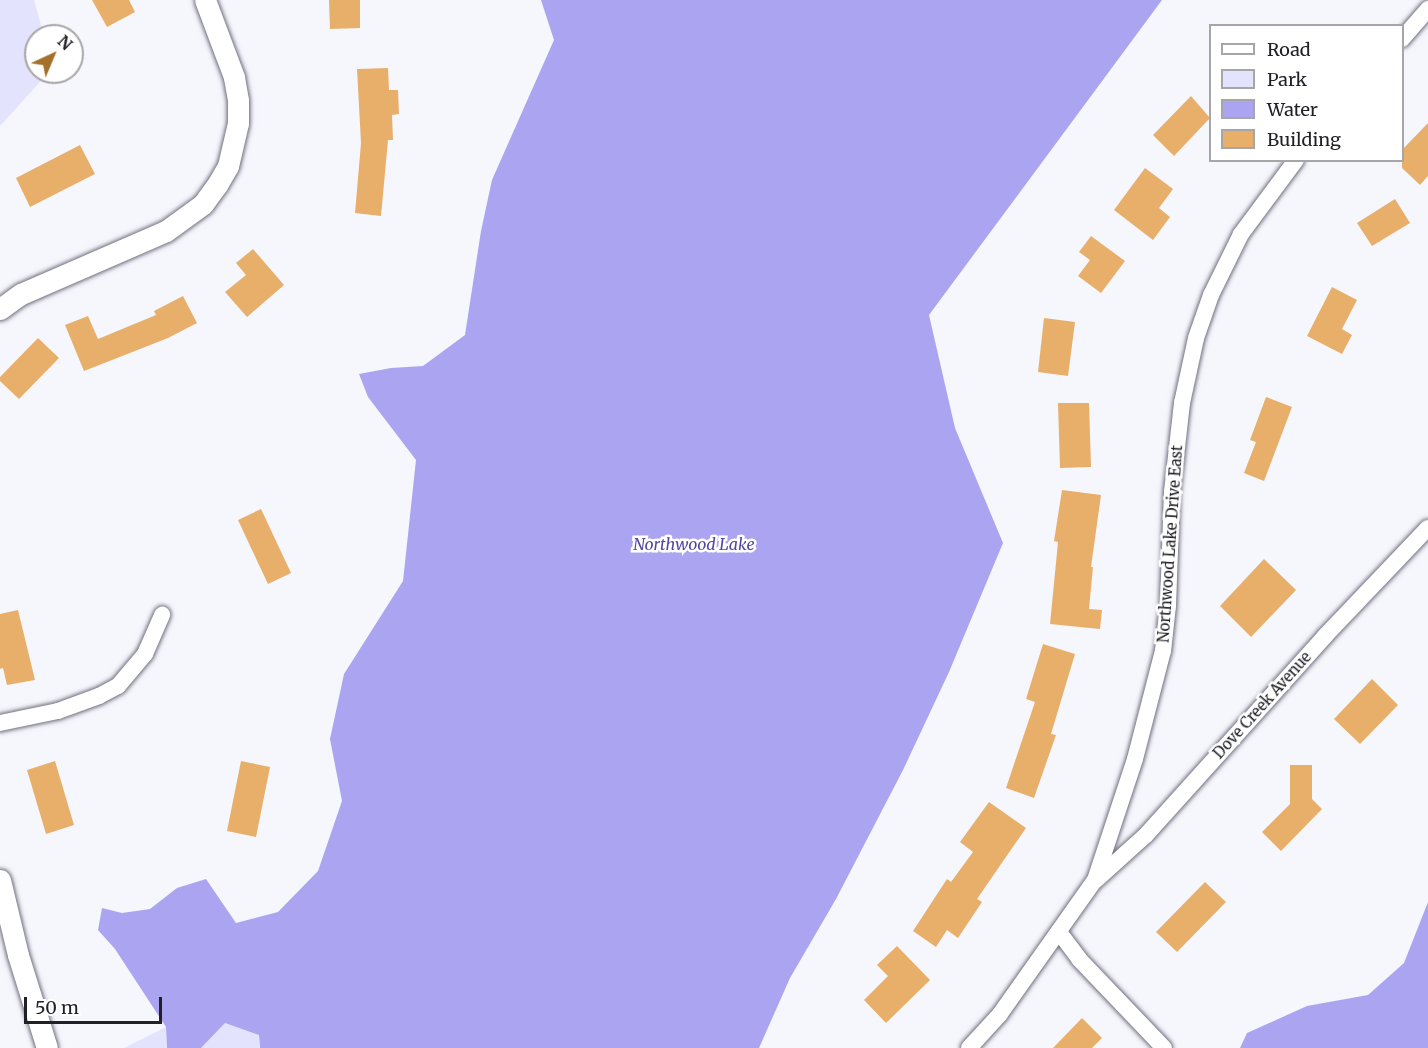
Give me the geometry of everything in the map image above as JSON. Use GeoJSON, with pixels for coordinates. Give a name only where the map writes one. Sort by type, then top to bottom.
{"type":"FeatureCollection","features":[{"type":"Feature","properties":{"kind":"street"},"geometry":{"type":"LineString","coordinates":[[0,309],[21,294],[166,231],[203,204],[217,185],[228,165],[238,123],[238,100],[234,77],[205,0]]}},
{"type":"Feature","properties":{"kind":"street"},"geometry":{"type":"LineString","coordinates":[[1404,37],[1428,9]]}},
{"type":"Feature","properties":{"kind":"street","name":"Northwood Lake Drive East"},"geometry":{"type":"LineString","coordinates":[[969,1048],[1000,1014],[1095,880],[1135,759],[1154,695],[1163,651],[1168,606],[1172,492],[1182,403],[1196,338],[1211,295],[1241,234],[1295,162]]}},
{"type":"Feature","properties":{"kind":"street","name":"Dove Creek Avenue"},"geometry":{"type":"LineString","coordinates":[[1095,880],[1146,835],[1325,636],[1428,528]]}},
{"type":"Feature","properties":{"kind":"street"},"geometry":{"type":"LineString","coordinates":[[0,723],[58,711],[99,696],[118,686],[145,654],[162,615]]}},
{"type":"Feature","properties":{"kind":"street"},"geometry":{"type":"LineString","coordinates":[[0,880],[18,955],[47,1048]]}},
{"type":"Feature","properties":{"kind":"street"},"geometry":{"type":"LineString","coordinates":[[1059,932],[1079,959],[1164,1048]]}},
{"type":"Feature","properties":{"kind":"green space"},"geometry":{"type":"Polygon","coordinates":[[[0,0],[34,0],[41,24],[24,24],[24,84],[38,84],[0,126],[0,0]]]}},
{"type":"Feature","properties":{"kind":"green space"},"geometry":{"type":"Polygon","coordinates":[[[225,1023],[259,1035],[259,1048],[201,1048],[225,1023]]]}},
{"type":"Feature","properties":{"kind":"green space"},"geometry":{"type":"Polygon","coordinates":[[[166,1027],[167,1048],[124,1048],[166,1027]]]}},
{"type":"Feature","properties":{"kind":"water","name":"Northwood Lake"},"geometry":{"type":"Polygon","coordinates":[[[541,0],[1162,0],[929,315],[955,428],[1003,543],[949,672],[903,770],[836,899],[790,978],[759,1048],[260,1048],[259,1035],[225,1023],[201,1048],[167,1048],[166,1027],[115,949],[98,930],[102,908],[122,913],[150,909],[177,888],[206,879],[236,923],[278,912],[318,871],[342,801],[330,739],[344,674],[403,581],[416,460],[368,397],[359,374],[391,368],[423,366],[465,335],[481,231],[492,180],[554,40],[541,0]]]}},
{"type":"Feature","properties":{"kind":"water"},"geometry":{"type":"Polygon","coordinates":[[[1428,902],[1428,1048],[1240,1048],[1247,1033],[1307,1006],[1368,995],[1404,963],[1428,902]]]}},
{"type":"Feature","properties":{"kind":"building"},"geometry":{"type":"Polygon","coordinates":[[[92,0],[129,0],[135,12],[107,27],[92,0]]]}},
{"type":"Feature","properties":{"kind":"building"},"geometry":{"type":"Polygon","coordinates":[[[329,0],[360,0],[360,28],[330,29],[329,0]]]}},
{"type":"Feature","properties":{"kind":"building"},"geometry":{"type":"Polygon","coordinates":[[[388,68],[389,90],[398,90],[399,114],[392,115],[393,140],[388,140],[381,216],[355,213],[361,143],[357,69],[388,68]]]}},
{"type":"Feature","properties":{"kind":"building"},"geometry":{"type":"Polygon","coordinates":[[[1191,96],[1209,117],[1174,156],[1153,135],[1191,96]]]}},
{"type":"Feature","properties":{"kind":"building"},"geometry":{"type":"Polygon","coordinates":[[[1428,123],[1428,176],[1420,185],[1402,168],[1404,148],[1428,123]]]}},
{"type":"Feature","properties":{"kind":"building"},"geometry":{"type":"Polygon","coordinates":[[[80,145],[95,174],[30,207],[16,178],[80,145]]]}},
{"type":"Feature","properties":{"kind":"building"},"geometry":{"type":"Polygon","coordinates":[[[1145,168],[1173,189],[1159,208],[1170,217],[1153,240],[1114,210],[1145,168]]]}},
{"type":"Feature","properties":{"kind":"building"},"geometry":{"type":"Polygon","coordinates":[[[1395,199],[1410,223],[1372,246],[1357,223],[1395,199]]]}},
{"type":"Feature","properties":{"kind":"building"},"geometry":{"type":"Polygon","coordinates":[[[1091,236],[1125,261],[1101,293],[1078,276],[1090,260],[1079,252],[1091,236]]]}},
{"type":"Feature","properties":{"kind":"building"},"geometry":{"type":"Polygon","coordinates":[[[253,249],[284,285],[247,317],[225,292],[246,275],[236,263],[253,249]]]}},
{"type":"Feature","properties":{"kind":"building"},"geometry":{"type":"Polygon","coordinates":[[[1332,287],[1357,300],[1342,329],[1352,335],[1342,354],[1307,336],[1332,287]]]}},
{"type":"Feature","properties":{"kind":"building"},"geometry":{"type":"Polygon","coordinates":[[[183,296],[197,323],[168,338],[84,371],[65,325],[88,316],[98,339],[156,315],[154,311],[183,296]]]}},
{"type":"Feature","properties":{"kind":"building"},"geometry":{"type":"Polygon","coordinates":[[[1044,318],[1075,322],[1068,376],[1038,372],[1044,318]]]}},
{"type":"Feature","properties":{"kind":"building"},"geometry":{"type":"Polygon","coordinates":[[[38,338],[59,358],[19,399],[0,381],[0,377],[38,338]]]}},
{"type":"Feature","properties":{"kind":"building"},"geometry":{"type":"Polygon","coordinates":[[[1266,397],[1292,407],[1264,481],[1244,473],[1256,442],[1250,440],[1266,397]]]}},
{"type":"Feature","properties":{"kind":"building"},"geometry":{"type":"Polygon","coordinates":[[[1058,403],[1089,403],[1091,467],[1060,468],[1058,403]]]}},
{"type":"Feature","properties":{"kind":"building"},"geometry":{"type":"Polygon","coordinates":[[[1062,490],[1101,495],[1091,567],[1093,567],[1089,609],[1102,610],[1100,629],[1050,624],[1058,542],[1054,541],[1062,490]]]}},
{"type":"Feature","properties":{"kind":"building"},"geometry":{"type":"Polygon","coordinates":[[[261,509],[291,573],[268,584],[238,520],[261,509]]]}},
{"type":"Feature","properties":{"kind":"building"},"geometry":{"type":"Polygon","coordinates":[[[1264,559],[1296,590],[1251,637],[1220,606],[1264,559]]]}},
{"type":"Feature","properties":{"kind":"building"},"geometry":{"type":"Polygon","coordinates":[[[18,610],[35,680],[7,685],[3,668],[0,669],[0,614],[18,610]]]}},
{"type":"Feature","properties":{"kind":"building"},"geometry":{"type":"Polygon","coordinates":[[[1043,644],[1075,654],[1051,734],[1056,735],[1034,798],[1006,788],[1035,702],[1026,699],[1043,644]]]}},
{"type":"Feature","properties":{"kind":"building"},"geometry":{"type":"Polygon","coordinates":[[[1372,679],[1398,705],[1360,744],[1334,719],[1372,679]]]}},
{"type":"Feature","properties":{"kind":"building"},"geometry":{"type":"Polygon","coordinates":[[[55,761],[74,825],[46,834],[27,770],[55,761]]]}},
{"type":"Feature","properties":{"kind":"building"},"geometry":{"type":"Polygon","coordinates":[[[241,761],[270,767],[256,837],[227,831],[241,761]]]}},
{"type":"Feature","properties":{"kind":"building"},"geometry":{"type":"Polygon","coordinates":[[[1290,765],[1312,765],[1312,799],[1322,809],[1281,851],[1262,832],[1290,804],[1290,765]]]}},
{"type":"Feature","properties":{"kind":"building"},"geometry":{"type":"Polygon","coordinates":[[[989,802],[1026,828],[977,899],[982,902],[958,938],[947,930],[936,947],[913,931],[947,879],[951,882],[973,852],[960,842],[989,802]]]}},
{"type":"Feature","properties":{"kind":"building"},"geometry":{"type":"Polygon","coordinates":[[[1205,882],[1226,902],[1177,952],[1156,932],[1205,882]]]}},
{"type":"Feature","properties":{"kind":"building"},"geometry":{"type":"Polygon","coordinates":[[[897,946],[930,980],[886,1023],[864,1000],[888,976],[877,965],[897,946]]]}},
{"type":"Feature","properties":{"kind":"building"},"geometry":{"type":"Polygon","coordinates":[[[1082,1018],[1102,1038],[1092,1048],[1053,1048],[1082,1018]]]}}]}
